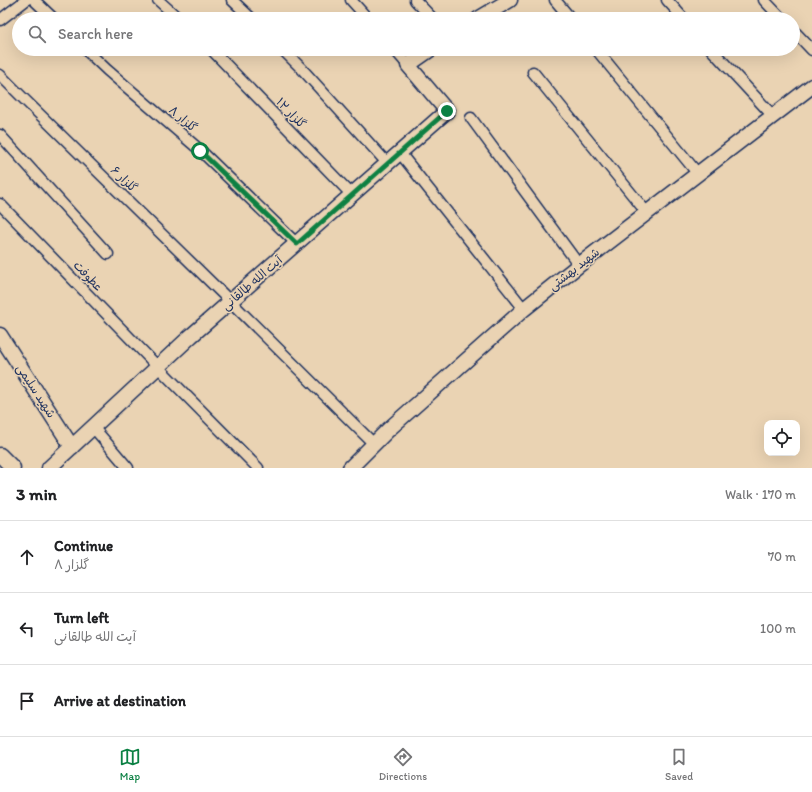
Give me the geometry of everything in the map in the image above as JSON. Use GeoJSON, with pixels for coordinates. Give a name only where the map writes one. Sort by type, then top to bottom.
{"type":"FeatureCollection","features":[{"type":"Feature","properties":{"kind":"street"},"geometry":{"type":"LineString","coordinates":[[0,20],[26,0]]}},
{"type":"Feature","properties":{"kind":"street"},"geometry":{"type":"LineString","coordinates":[[34,0],[47,12]]}},
{"type":"Feature","properties":{"kind":"street"},"geometry":{"type":"LineString","coordinates":[[158,0],[171,12]]}},
{"type":"Feature","properties":{"kind":"street"},"geometry":{"type":"LineString","coordinates":[[232,0],[245,12]]}},
{"type":"Feature","properties":{"kind":"street"},"geometry":{"type":"LineString","coordinates":[[351,0],[362,12]]}},
{"type":"Feature","properties":{"kind":"street"},"geometry":{"type":"LineString","coordinates":[[415,0],[426,12]]}},
{"type":"Feature","properties":{"kind":"street"},"geometry":{"type":"LineString","coordinates":[[555,0],[565,12]]}},
{"type":"Feature","properties":{"kind":"street"},"geometry":{"type":"LineString","coordinates":[[667,0],[678,12]]}},
{"type":"Feature","properties":{"kind":"street"},"geometry":{"type":"LineString","coordinates":[[764,0],[775,12]]}},
{"type":"Feature","properties":{"kind":"street"},"geometry":{"type":"LineString","coordinates":[[489,12],[507,1]]}},
{"type":"Feature","properties":{"kind":"street"},"geometry":{"type":"LineString","coordinates":[[800,37],[812,50]]}},
{"type":"Feature","properties":{"kind":"street","name":"گلزار ۸"},"geometry":{"type":"LineString","coordinates":[[92,56],[200,151],[297,244]]}},
{"type":"Feature","properties":{"kind":"street","name":"گلزار ۱۲"},"geometry":{"type":"LineString","coordinates":[[218,56],[352,196]]}},
{"type":"Feature","properties":{"kind":"street"},"geometry":{"type":"LineString","coordinates":[[289,56],[388,164]]}},
{"type":"Feature","properties":{"kind":"street"},"geometry":{"type":"LineString","coordinates":[[400,56],[408,66],[422,56]]}},
{"type":"Feature","properties":{"kind":"street"},"geometry":{"type":"LineString","coordinates":[[602,56],[698,174]]}},
{"type":"Feature","properties":{"kind":"street"},"geometry":{"type":"LineString","coordinates":[[718,56],[773,116]]}},
{"type":"Feature","properties":{"kind":"street","name":"آیت الله طالقانی"},"geometry":{"type":"LineString","coordinates":[[49,468],[158,367],[447,111],[408,66]]}},
{"type":"Feature","properties":{"kind":"street"},"geometry":{"type":"LineString","coordinates":[[533,72],[647,213]]}},
{"type":"Feature","properties":{"kind":"street","name":"گلزار ۶"},"geometry":{"type":"LineString","coordinates":[[0,74],[374,444]]}},
{"type":"Feature","properties":{"kind":"street","name":"شهید بهشتی"},"geometry":{"type":"LineString","coordinates":[[350,468],[389,428],[524,309],[812,86]]}},
{"type":"Feature","properties":{"kind":"street"},"geometry":{"type":"LineString","coordinates":[[471,118],[579,265]]}},
{"type":"Feature","properties":{"kind":"street"},"geometry":{"type":"LineString","coordinates":[[0,135],[108,254]]}},
{"type":"Feature","properties":{"kind":"street"},"geometry":{"type":"LineString","coordinates":[[400,152],[524,309]]}},
{"type":"Feature","properties":{"kind":"street","name":"عطوفت"},"geometry":{"type":"LineString","coordinates":[[0,204],[258,468]]}},
{"type":"Feature","properties":{"kind":"street","name":"شهید سلیمی"},"geometry":{"type":"LineString","coordinates":[[0,335],[72,447]]}},
{"type":"Feature","properties":{"kind":"street"},"geometry":{"type":"LineString","coordinates":[[93,427],[128,468]]}},
{"type":"Feature","properties":{"kind":"street"},"geometry":{"type":"LineString","coordinates":[[0,455],[13,468]]}},
{"type":"Feature","properties":{"kind":"route"},"geometry":{"type":"LineString","coordinates":[[200,151],[297,244],[447,111]]}}]}
